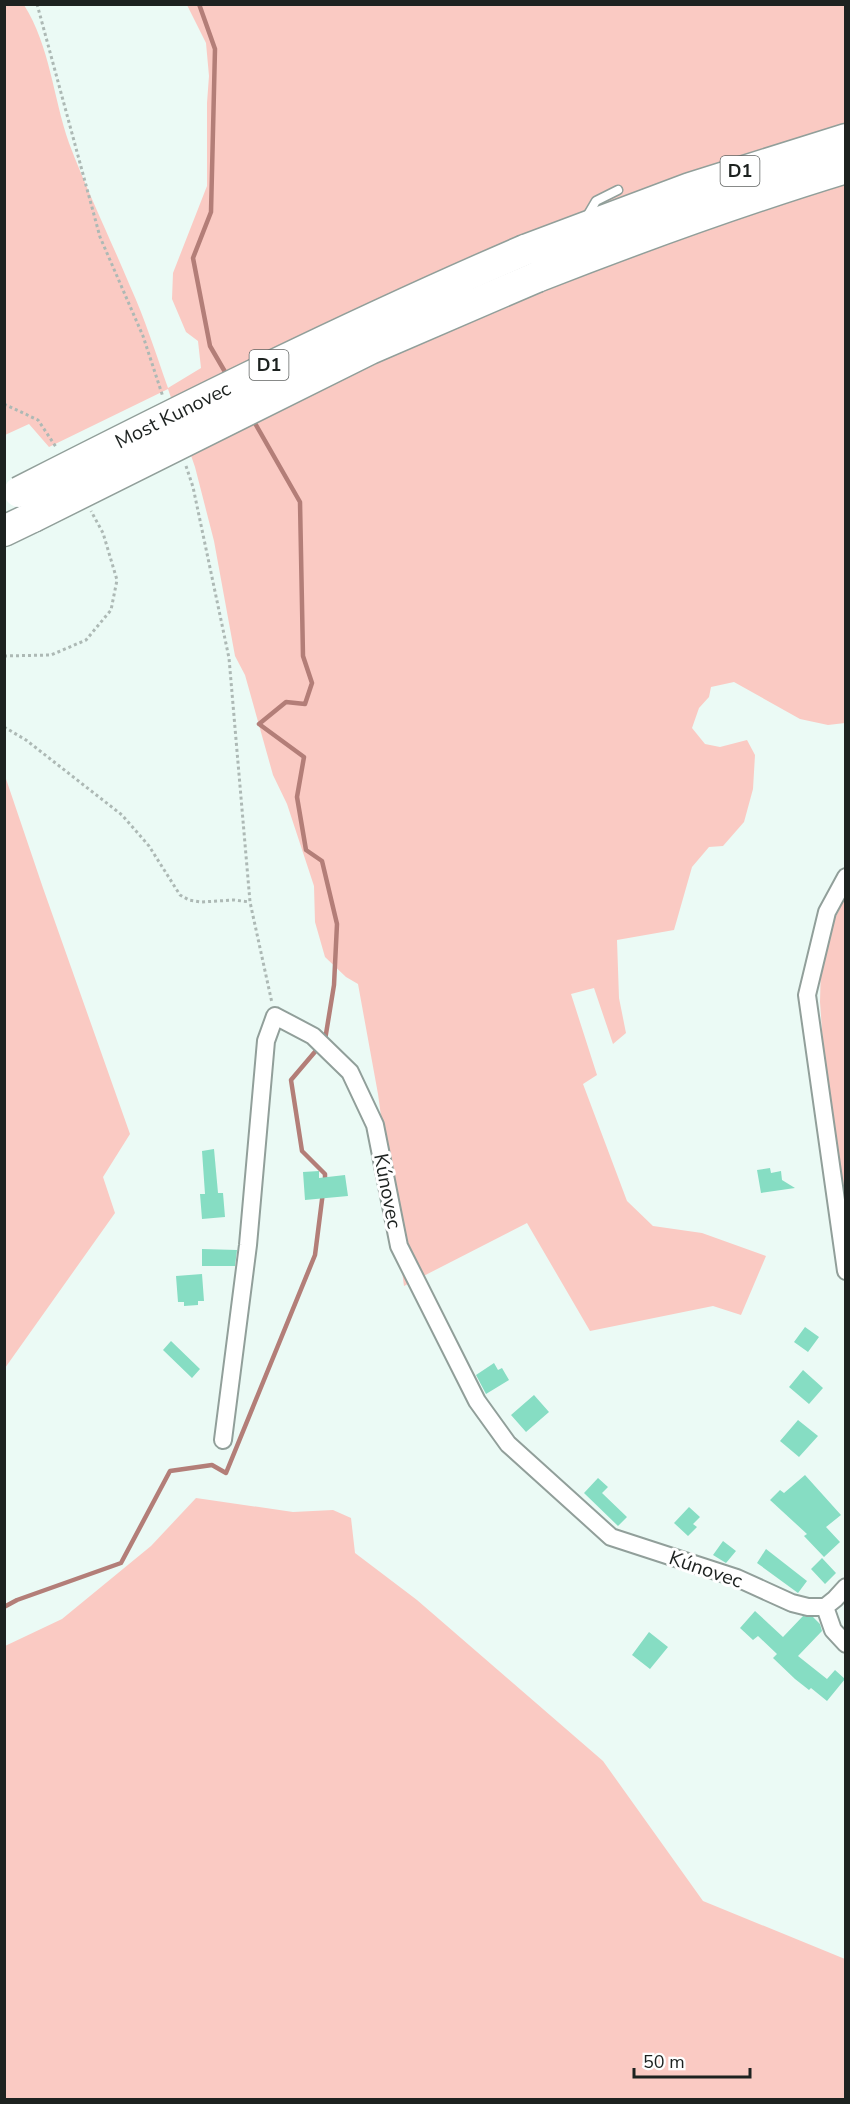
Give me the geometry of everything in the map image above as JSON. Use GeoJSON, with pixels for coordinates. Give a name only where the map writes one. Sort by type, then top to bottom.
{"type":"FeatureCollection","features":[{"type":"Feature","properties":{"kind":"highway","name":"D1"},"geometry":{"type":"LineString","coordinates":[[579,229],[690,188],[846,139]]}},
{"type":"Feature","properties":{"kind":"highway","name":"Most Kunovec"},"geometry":{"type":"LineString","coordinates":[[19,503],[537,277],[690,219],[846,168]]}},
{"type":"Feature","properties":{"kind":"highway","name":"Most Kunovec"},"geometry":{"type":"LineString","coordinates":[[19,503],[275,363],[435,288],[579,229]]}},
{"type":"Feature","properties":{"kind":"highway","name":"D1"},"geometry":{"type":"LineString","coordinates":[[4,531],[19,503]]}},
{"type":"Feature","properties":{"kind":"street"},"geometry":{"type":"LineString","coordinates":[[846,877],[827,912],[807,995],[846,1271]]}},
{"type":"Feature","properties":{"kind":"street"},"geometry":{"type":"LineString","coordinates":[[223,1440],[248,1245],[266,1041],[274,1016]]}},
{"type":"Feature","properties":{"kind":"street","name":"Kúnovec"},"geometry":{"type":"LineString","coordinates":[[274,1016],[313,1036],[350,1072],[375,1125],[399,1246],[477,1401],[508,1444],[612,1537],[737,1578],[792,1603],[808,1607],[825,1607]]}},
{"type":"Feature","properties":{"kind":"street"},"geometry":{"type":"LineString","coordinates":[[846,1587],[825,1607],[833,1630],[846,1644]]}},
{"type":"Feature","properties":{"kind":"lane"},"geometry":{"type":"LineString","coordinates":[[579,229],[596,201],[618,190]]}},
{"type":"Feature","properties":{"kind":"path"},"geometry":{"type":"LineString","coordinates":[[37,4],[100,237],[143,336],[165,401]]}},
{"type":"Feature","properties":{"kind":"path"},"geometry":{"type":"LineString","coordinates":[[4,404],[38,420],[59,453]]}},
{"type":"Feature","properties":{"kind":"path"},"geometry":{"type":"LineString","coordinates":[[186,465],[194,487],[229,658],[250,902],[274,1016]]}},
{"type":"Feature","properties":{"kind":"path"},"geometry":{"type":"LineString","coordinates":[[4,656],[51,655],[86,640],[111,610],[117,580],[103,533],[86,503]]}},
{"type":"Feature","properties":{"kind":"path"},"geometry":{"type":"LineString","coordinates":[[4,727],[26,740],[122,815],[149,846],[180,895],[189,900],[201,902],[234,900],[250,902]]}},
{"type":"Feature","properties":{"kind":"shaded area"},"geometry":{"type":"Polygon","coordinates":[[[4,5],[24,5],[40,37],[69,143],[141,311],[168,388],[201,368],[198,341],[186,332],[172,299],[173,273],[207,186],[209,76],[206,43],[187,5],[845,5],[845,723],[828,725],[800,719],[734,682],[711,687],[709,697],[699,708],[692,728],[705,744],[720,747],[747,740],[755,755],[753,789],[744,822],[723,846],[709,847],[692,867],[674,930],[617,940],[619,998],[626,1033],[613,1044],[594,988],[571,994],[597,1075],[583,1084],[627,1201],[653,1226],[702,1233],[766,1256],[741,1315],[713,1306],[590,1331],[527,1223],[404,1286],[378,1094],[358,984],[346,977],[325,957],[315,922],[314,886],[287,804],[273,775],[245,675],[235,656],[214,541],[195,467],[168,389],[49,447],[29,424],[5,435],[4,5]]]}},
{"type":"Feature","properties":{"kind":"shaded area"},"geometry":{"type":"Polygon","coordinates":[[[4,773],[130,1134],[103,1177],[115,1213],[5,1368],[4,773]]]}},
{"type":"Feature","properties":{"kind":"shaded area"},"geometry":{"type":"Polygon","coordinates":[[[845,898],[845,1212],[828,1117],[820,1002],[821,963],[833,922],[845,898]]]}},
{"type":"Feature","properties":{"kind":"shaded area"},"geometry":{"type":"Polygon","coordinates":[[[196,1498],[293,1512],[333,1510],[351,1518],[355,1553],[417,1600],[603,1761],[703,1901],[845,1959],[845,2099],[5,2099],[5,1646],[62,1619],[151,1546],[196,1498]]]}},
{"type":"Feature","properties":{"kind":"building"},"geometry":{"type":"Polygon","coordinates":[[[214,1149],[218,1193],[223,1193],[225,1217],[202,1219],[200,1194],[205,1194],[202,1151],[214,1149]]]}},
{"type":"Feature","properties":{"kind":"building"},"geometry":{"type":"Polygon","coordinates":[[[770,1168],[771,1173],[781,1171],[782,1180],[795,1188],[761,1193],[757,1170],[770,1168]]]}},
{"type":"Feature","properties":{"kind":"building"},"geometry":{"type":"Polygon","coordinates":[[[319,1171],[319,1178],[345,1175],[348,1196],[305,1200],[303,1172],[319,1171]]]}},
{"type":"Feature","properties":{"kind":"building"},"geometry":{"type":"Polygon","coordinates":[[[202,1249],[237,1250],[235,1266],[202,1266],[202,1249]]]}},
{"type":"Feature","properties":{"kind":"building"},"geometry":{"type":"Polygon","coordinates":[[[202,1274],[204,1301],[198,1301],[198,1305],[184,1306],[184,1302],[178,1302],[176,1276],[202,1274]]]}},
{"type":"Feature","properties":{"kind":"building"},"geometry":{"type":"Polygon","coordinates":[[[805,1327],[819,1337],[808,1352],[794,1342],[805,1327]]]}},
{"type":"Feature","properties":{"kind":"building"},"geometry":{"type":"Polygon","coordinates":[[[171,1341],[200,1369],[192,1378],[163,1350],[171,1341]]]}},
{"type":"Feature","properties":{"kind":"building"},"geometry":{"type":"Polygon","coordinates":[[[494,1363],[498,1370],[502,1368],[509,1380],[486,1394],[476,1375],[494,1363]]]}},
{"type":"Feature","properties":{"kind":"building"},"geometry":{"type":"Polygon","coordinates":[[[803,1370],[823,1388],[809,1404],[789,1387],[803,1370]]]}},
{"type":"Feature","properties":{"kind":"building"},"geometry":{"type":"Polygon","coordinates":[[[534,1395],[549,1412],[526,1432],[511,1415],[534,1395]]]}},
{"type":"Feature","properties":{"kind":"building"},"geometry":{"type":"Polygon","coordinates":[[[798,1420],[818,1436],[799,1457],[780,1441],[798,1420]]]}},
{"type":"Feature","properties":{"kind":"building"},"geometry":{"type":"Polygon","coordinates":[[[805,1475],[841,1515],[826,1527],[840,1542],[824,1557],[804,1536],[807,1534],[770,1500],[780,1490],[784,1493],[805,1475]]]}},
{"type":"Feature","properties":{"kind":"building"},"geometry":{"type":"Polygon","coordinates":[[[598,1478],[608,1487],[602,1493],[627,1517],[618,1526],[584,1493],[598,1478]]]}},
{"type":"Feature","properties":{"kind":"building"},"geometry":{"type":"Polygon","coordinates":[[[689,1507],[700,1517],[693,1524],[697,1527],[688,1536],[674,1523],[689,1507]]]}},
{"type":"Feature","properties":{"kind":"building"},"geometry":{"type":"Polygon","coordinates":[[[723,1541],[736,1551],[726,1563],[713,1555],[723,1541]]]}},
{"type":"Feature","properties":{"kind":"building"},"geometry":{"type":"Polygon","coordinates":[[[766,1549],[807,1581],[798,1593],[757,1563],[766,1549]]]}},
{"type":"Feature","properties":{"kind":"building"},"geometry":{"type":"Polygon","coordinates":[[[822,1558],[836,1573],[825,1584],[811,1569],[822,1558]]]}},
{"type":"Feature","properties":{"kind":"building"},"geometry":{"type":"Polygon","coordinates":[[[755,1611],[783,1637],[803,1616],[813,1617],[820,1624],[822,1631],[798,1656],[827,1679],[835,1670],[845,1679],[827,1701],[795,1679],[773,1658],[777,1654],[758,1636],[753,1640],[740,1628],[755,1611]]]}},
{"type":"Feature","properties":{"kind":"building"},"geometry":{"type":"Polygon","coordinates":[[[649,1632],[668,1647],[650,1669],[632,1655],[649,1632]]]}},
{"type":"Feature","properties":{"kind":"waterway"},"geometry":{"type":"LineString","coordinates":[[199,4],[215,49],[211,212],[193,258],[210,346],[228,377]]}},
{"type":"Feature","properties":{"kind":"waterway"},"geometry":{"type":"LineString","coordinates":[[252,418],[300,502],[303,656],[312,683],[305,704],[286,702],[259,724],[304,757],[297,797],[306,850],[322,861],[337,924],[334,985],[325,1040],[291,1080],[302,1151],[325,1174],[325,1181]]}},
{"type":"Feature","properties":{"kind":"waterway"},"geometry":{"type":"LineString","coordinates":[[4,1607],[17,1600],[121,1563],[170,1471],[212,1465],[226,1473],[315,1255],[323,1192]]}}]}
